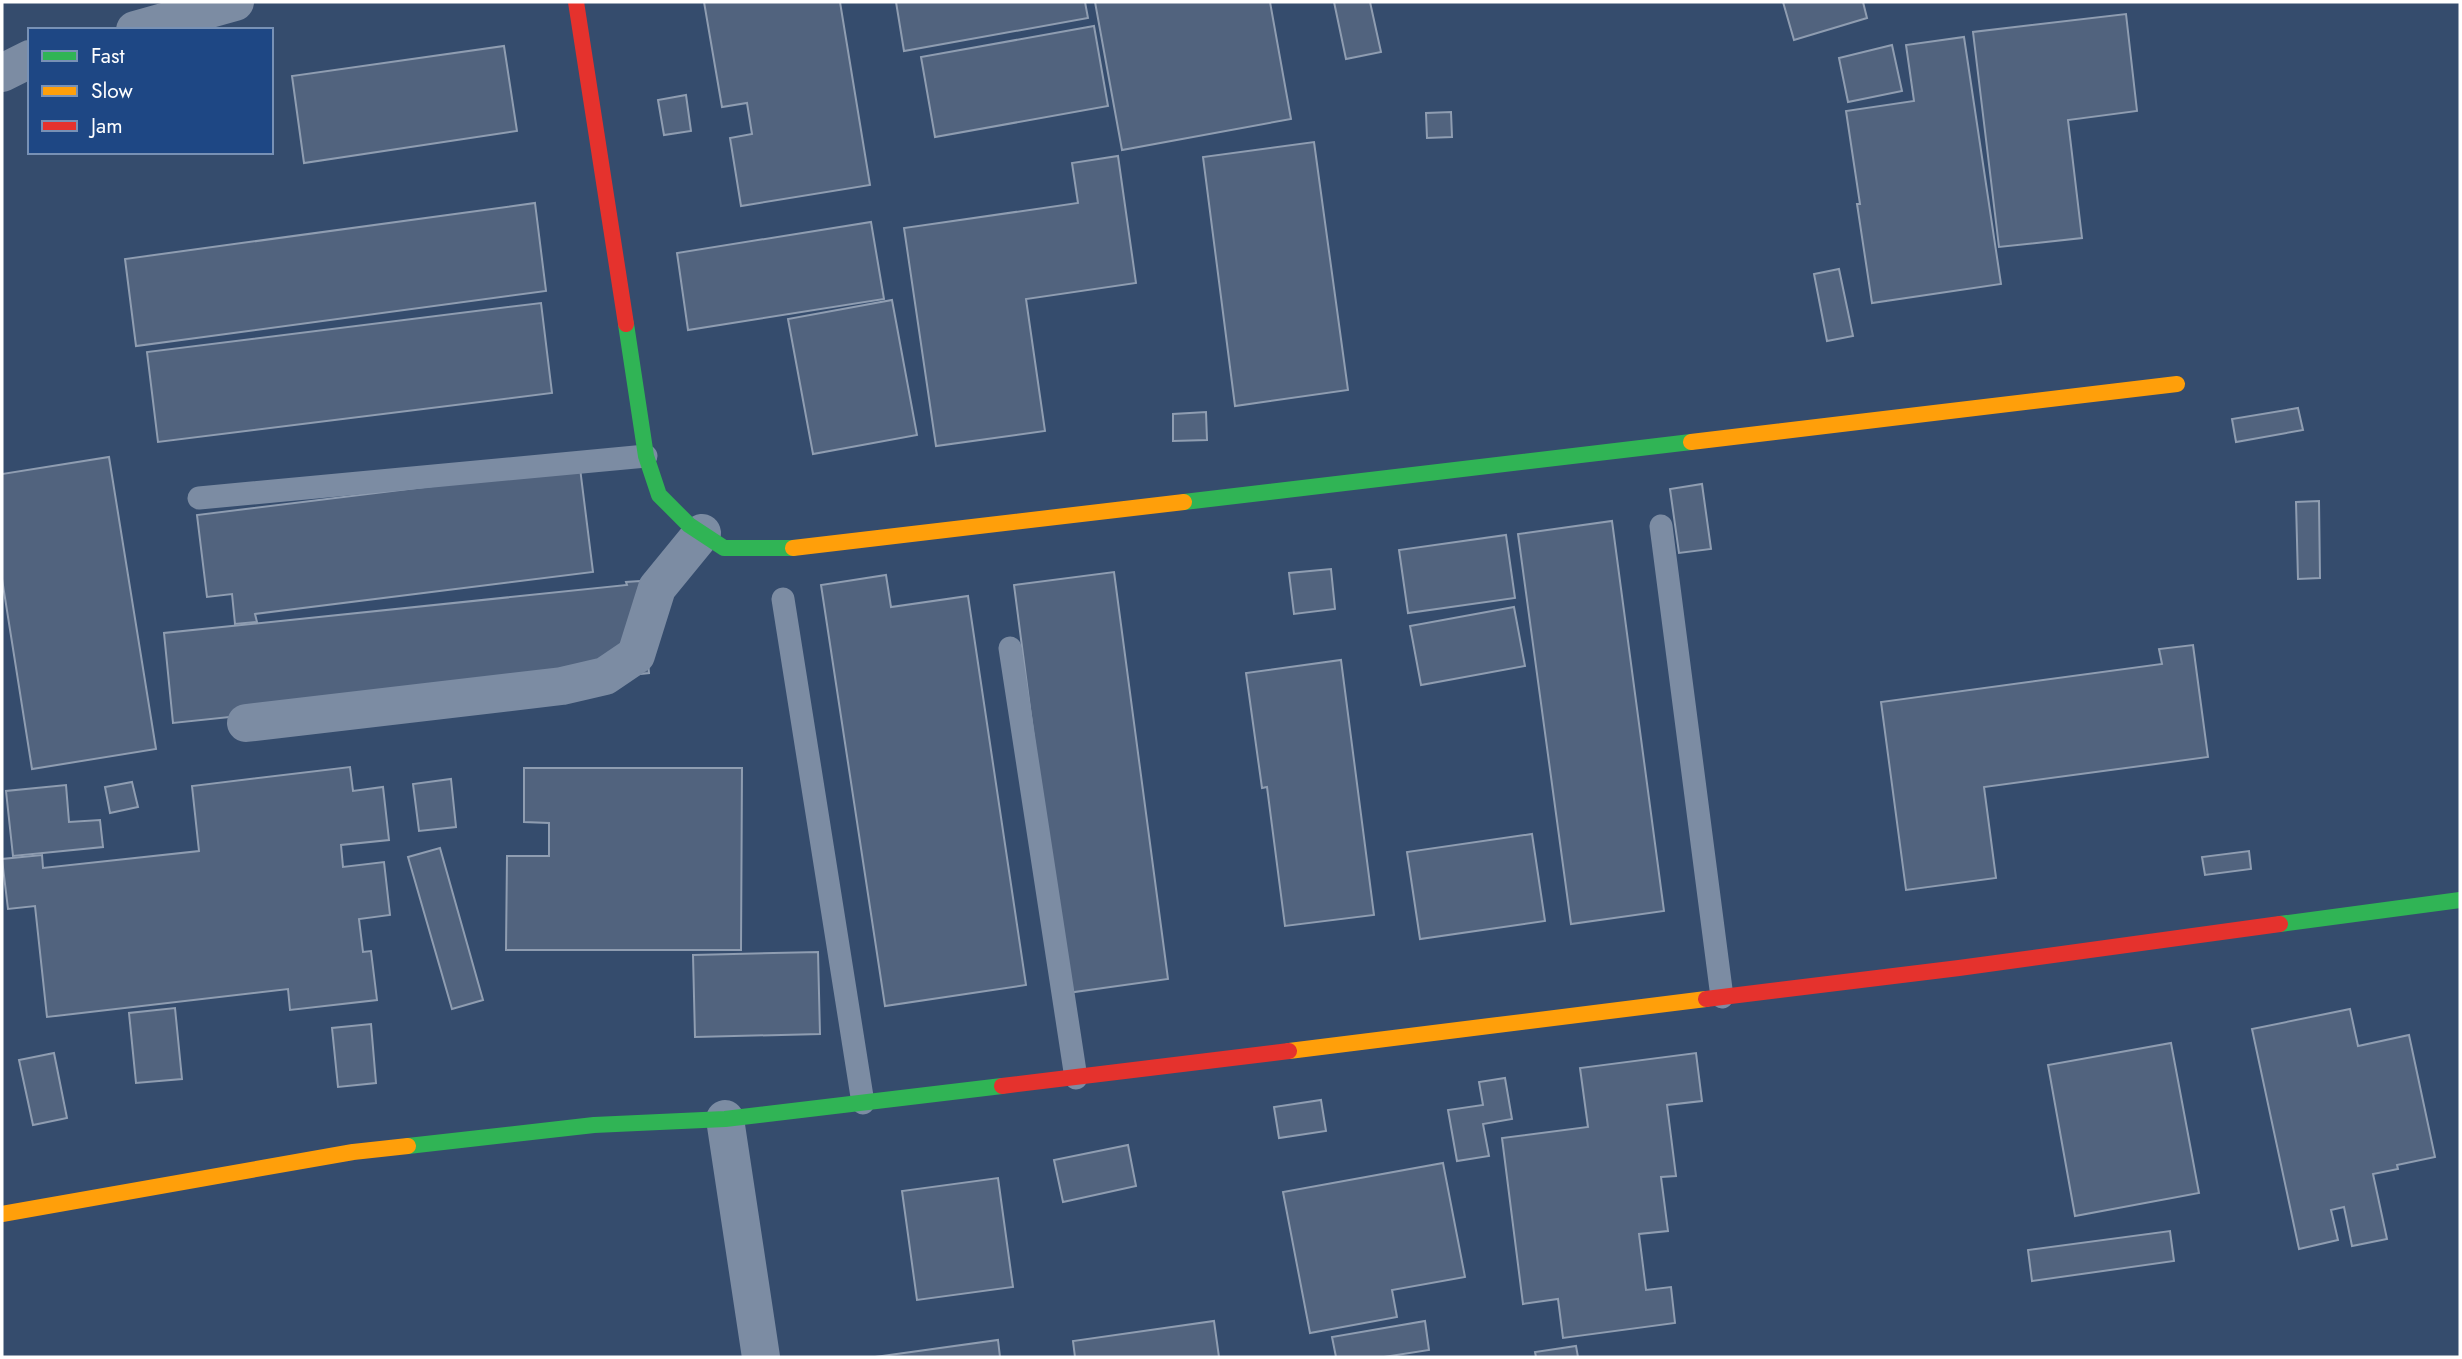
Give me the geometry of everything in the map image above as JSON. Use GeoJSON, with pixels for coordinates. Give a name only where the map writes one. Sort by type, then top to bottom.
{"type":"FeatureCollection","features":[{"type":"Feature","properties":{"kind":"street"},"geometry":{"type":"LineString","coordinates":[[142,28],[235,2]]}},
{"type":"Feature","properties":{"kind":"street"},"geometry":{"type":"LineString","coordinates":[[576,2],[646,456],[659,495],[689,524],[724,548],[797,548],[2177,384]]}},
{"type":"Feature","properties":{"kind":"street"},"geometry":{"type":"LineString","coordinates":[[2,73],[28,60]]}},
{"type":"Feature","properties":{"kind":"street"},"geometry":{"type":"LineString","coordinates":[[246,723],[562,686],[605,676],[636,655],[657,588],[702,533]]}},
{"type":"Feature","properties":{"kind":"street"},"geometry":{"type":"LineString","coordinates":[[2,1214],[353,1153],[594,1125],[725,1119],[1076,1078],[1723,997],[2460,900]]}},
{"type":"Feature","properties":{"kind":"street"},"geometry":{"type":"LineString","coordinates":[[725,1119],[761,1357]]}},
{"type":"Feature","properties":{"kind":"lane"},"geometry":{"type":"LineString","coordinates":[[199,498],[646,456]]}},
{"type":"Feature","properties":{"kind":"lane"},"geometry":{"type":"LineString","coordinates":[[1661,526],[1723,997]]}},
{"type":"Feature","properties":{"kind":"lane"},"geometry":{"type":"LineString","coordinates":[[783,599],[863,1103]]}},
{"type":"Feature","properties":{"kind":"lane"},"geometry":{"type":"LineString","coordinates":[[1010,648],[1076,1078]]}},
{"type":"Feature","properties":{"kind":"building"},"geometry":{"type":"Polygon","coordinates":[[[704,2],[840,2],[870,185],[741,206],[730,138],[752,134],[747,103],[722,107],[704,2]]]}},
{"type":"Feature","properties":{"kind":"building"},"geometry":{"type":"Polygon","coordinates":[[[896,2],[1085,2],[1088,18],[904,51],[896,2]]]}},
{"type":"Feature","properties":{"kind":"building"},"geometry":{"type":"Polygon","coordinates":[[[1095,2],[1270,2],[1291,119],[1122,150],[1095,2]]]}},
{"type":"Feature","properties":{"kind":"building"},"geometry":{"type":"Polygon","coordinates":[[[1334,2],[1370,2],[1381,52],[1346,59],[1334,2]]]}},
{"type":"Feature","properties":{"kind":"building"},"geometry":{"type":"Polygon","coordinates":[[[1783,2],[1863,2],[1867,18],[1794,40],[1783,2]]]}},
{"type":"Feature","properties":{"kind":"building"},"geometry":{"type":"Polygon","coordinates":[[[2126,14],[2137,111],[2068,120],[2082,238],[1999,247],[1973,32],[2126,14]]]}},
{"type":"Feature","properties":{"kind":"building"},"geometry":{"type":"Polygon","coordinates":[[[1094,26],[1108,106],[935,137],[921,57],[1094,26]]]}},
{"type":"Feature","properties":{"kind":"building"},"geometry":{"type":"Polygon","coordinates":[[[1964,37],[2001,284],[1872,303],[1846,111],[1914,101],[1906,45],[1964,37]]]}},
{"type":"Feature","properties":{"kind":"building"},"geometry":{"type":"Polygon","coordinates":[[[1892,45],[1902,91],[1848,102],[1839,58],[1892,45]]]}},
{"type":"Feature","properties":{"kind":"building"},"geometry":{"type":"Polygon","coordinates":[[[504,46],[517,131],[304,163],[292,76],[504,46]]]}},
{"type":"Feature","properties":{"kind":"building"},"geometry":{"type":"Polygon","coordinates":[[[686,95],[691,131],[664,135],[658,100],[686,95]]]}},
{"type":"Feature","properties":{"kind":"building"},"geometry":{"type":"Polygon","coordinates":[[[1451,112],[1452,137],[1427,138],[1426,113],[1451,112]]]}},
{"type":"Feature","properties":{"kind":"building"},"geometry":{"type":"Polygon","coordinates":[[[1314,142],[1348,390],[1235,406],[1203,157],[1314,142]]]}},
{"type":"Feature","properties":{"kind":"building"},"geometry":{"type":"Polygon","coordinates":[[[1118,156],[1136,283],[1026,299],[1045,431],[936,446],[904,228],[1078,203],[1072,163],[1118,156]]]}},
{"type":"Feature","properties":{"kind":"building"},"geometry":{"type":"Polygon","coordinates":[[[535,203],[546,291],[136,346],[125,259],[535,203]]]}},
{"type":"Feature","properties":{"kind":"building"},"geometry":{"type":"Polygon","coordinates":[[[871,222],[884,299],[688,330],[677,253],[871,222]]]}},
{"type":"Feature","properties":{"kind":"building"},"geometry":{"type":"Polygon","coordinates":[[[1839,269],[1853,336],[1827,341],[1814,274],[1839,269]]]}},
{"type":"Feature","properties":{"kind":"building"},"geometry":{"type":"Polygon","coordinates":[[[892,300],[917,435],[813,454],[788,319],[892,300]]]}},
{"type":"Feature","properties":{"kind":"building"},"geometry":{"type":"Polygon","coordinates":[[[541,303],[552,393],[158,442],[147,352],[541,303]]]}},
{"type":"Feature","properties":{"kind":"building"},"geometry":{"type":"Polygon","coordinates":[[[2298,408],[2303,430],[2236,442],[2232,419],[2298,408]]]}},
{"type":"Feature","properties":{"kind":"building"},"geometry":{"type":"Polygon","coordinates":[[[1206,412],[1207,440],[1173,441],[1173,414],[1206,412]]]}},
{"type":"Feature","properties":{"kind":"building"},"geometry":{"type":"Polygon","coordinates":[[[109,457],[156,749],[32,769],[2,579],[2,474],[109,457]]]}},
{"type":"Feature","properties":{"kind":"building"},"geometry":{"type":"Polygon","coordinates":[[[580,468],[593,572],[255,614],[257,622],[235,624],[232,594],[207,597],[197,515],[580,468]]]}},
{"type":"Feature","properties":{"kind":"building"},"geometry":{"type":"Polygon","coordinates":[[[1702,484],[1711,549],[1679,553],[1670,489],[1702,484]]]}},
{"type":"Feature","properties":{"kind":"building"},"geometry":{"type":"Polygon","coordinates":[[[2319,501],[2320,578],[2298,579],[2296,502],[2319,501]]]}},
{"type":"Feature","properties":{"kind":"building"},"geometry":{"type":"Polygon","coordinates":[[[1612,521],[1664,911],[1571,924],[1518,534],[1612,521]]]}},
{"type":"Feature","properties":{"kind":"building"},"geometry":{"type":"Polygon","coordinates":[[[1506,535],[1515,598],[1408,613],[1399,550],[1506,535]]]}},
{"type":"Feature","properties":{"kind":"building"},"geometry":{"type":"Polygon","coordinates":[[[1331,569],[1335,609],[1294,614],[1289,573],[1331,569]]]}},
{"type":"Feature","properties":{"kind":"building"},"geometry":{"type":"Polygon","coordinates":[[[1114,572],[1168,979],[1067,993],[1014,585],[1114,572]]]}},
{"type":"Feature","properties":{"kind":"building"},"geometry":{"type":"Polygon","coordinates":[[[886,575],[891,607],[968,596],[1026,985],[885,1006],[821,585],[886,575]]]}},
{"type":"Feature","properties":{"kind":"building"},"geometry":{"type":"Polygon","coordinates":[[[640,581],[649,673],[173,723],[164,633],[627,585],[626,582],[640,581]]]}},
{"type":"Feature","properties":{"kind":"building"},"geometry":{"type":"Polygon","coordinates":[[[1514,607],[1525,666],[1421,685],[1410,626],[1514,607]]]}},
{"type":"Feature","properties":{"kind":"building"},"geometry":{"type":"Polygon","coordinates":[[[2193,645],[2208,757],[1984,787],[1996,878],[1906,890],[1881,702],[2162,664],[2159,649],[2193,645]]]}},
{"type":"Feature","properties":{"kind":"building"},"geometry":{"type":"Polygon","coordinates":[[[1341,660],[1374,915],[1285,926],[1267,787],[1262,788],[1246,673],[1341,660]]]}},
{"type":"Feature","properties":{"kind":"building"},"geometry":{"type":"Polygon","coordinates":[[[350,767],[353,791],[383,787],[389,840],[341,845],[343,867],[384,862],[390,915],[359,919],[363,952],[371,951],[377,1000],[290,1010],[288,989],[47,1017],[35,906],[8,909],[2,859],[42,855],[43,868],[199,851],[192,786],[350,767]]]}},
{"type":"Feature","properties":{"kind":"building"},"geometry":{"type":"Polygon","coordinates":[[[524,768],[742,768],[741,950],[506,950],[507,856],[549,856],[549,823],[524,822],[524,768]]]}},
{"type":"Feature","properties":{"kind":"building"},"geometry":{"type":"Polygon","coordinates":[[[451,779],[456,827],[419,831],[413,784],[451,779]]]}},
{"type":"Feature","properties":{"kind":"building"},"geometry":{"type":"Polygon","coordinates":[[[132,782],[138,807],[110,813],[105,787],[132,782]]]}},
{"type":"Feature","properties":{"kind":"building"},"geometry":{"type":"Polygon","coordinates":[[[66,785],[69,822],[100,820],[103,847],[13,856],[6,791],[66,785]]]}},
{"type":"Feature","properties":{"kind":"building"},"geometry":{"type":"Polygon","coordinates":[[[1532,834],[1545,921],[1420,939],[1407,852],[1532,834]]]}},
{"type":"Feature","properties":{"kind":"building"},"geometry":{"type":"Polygon","coordinates":[[[440,848],[483,1000],[452,1009],[408,857],[440,848]]]}},
{"type":"Feature","properties":{"kind":"building"},"geometry":{"type":"Polygon","coordinates":[[[2249,851],[2251,869],[2205,875],[2202,857],[2249,851]]]}},
{"type":"Feature","properties":{"kind":"building"},"geometry":{"type":"Polygon","coordinates":[[[818,952],[820,1034],[695,1037],[693,955],[818,952]]]}},
{"type":"Feature","properties":{"kind":"building"},"geometry":{"type":"Polygon","coordinates":[[[175,1008],[182,1079],[136,1083],[129,1013],[175,1008]]]}},
{"type":"Feature","properties":{"kind":"building"},"geometry":{"type":"Polygon","coordinates":[[[2350,1009],[2358,1046],[2409,1035],[2435,1157],[2397,1165],[2398,1169],[2373,1174],[2387,1239],[2352,1246],[2344,1207],[2331,1210],[2338,1240],[2299,1249],[2252,1029],[2350,1009]]]}},
{"type":"Feature","properties":{"kind":"building"},"geometry":{"type":"Polygon","coordinates":[[[371,1024],[376,1083],[338,1087],[332,1028],[371,1024]]]}},
{"type":"Feature","properties":{"kind":"building"},"geometry":{"type":"Polygon","coordinates":[[[2171,1043],[2199,1193],[2075,1216],[2048,1065],[2171,1043]]]}},
{"type":"Feature","properties":{"kind":"building"},"geometry":{"type":"Polygon","coordinates":[[[54,1053],[67,1118],[33,1125],[19,1060],[54,1053]]]}},
{"type":"Feature","properties":{"kind":"building"},"geometry":{"type":"Polygon","coordinates":[[[1696,1053],[1702,1101],[1667,1105],[1676,1176],[1661,1177],[1668,1231],[1639,1234],[1646,1290],[1671,1287],[1675,1323],[1563,1338],[1558,1299],[1523,1304],[1502,1138],[1588,1127],[1580,1068],[1696,1053]]]}},
{"type":"Feature","properties":{"kind":"building"},"geometry":{"type":"Polygon","coordinates":[[[1505,1078],[1512,1119],[1483,1124],[1489,1156],[1457,1161],[1448,1110],[1483,1105],[1479,1082],[1505,1078]]]}},
{"type":"Feature","properties":{"kind":"building"},"geometry":{"type":"Polygon","coordinates":[[[1321,1100],[1326,1131],[1279,1138],[1274,1107],[1321,1100]]]}},
{"type":"Feature","properties":{"kind":"building"},"geometry":{"type":"Polygon","coordinates":[[[1128,1145],[1136,1186],[1063,1202],[1054,1160],[1128,1145]]]}},
{"type":"Feature","properties":{"kind":"building"},"geometry":{"type":"Polygon","coordinates":[[[1443,1163],[1465,1277],[1392,1290],[1397,1317],[1310,1333],[1283,1192],[1443,1163]]]}},
{"type":"Feature","properties":{"kind":"building"},"geometry":{"type":"Polygon","coordinates":[[[998,1178],[1013,1287],[917,1300],[902,1191],[998,1178]]]}},
{"type":"Feature","properties":{"kind":"building"},"geometry":{"type":"Polygon","coordinates":[[[2170,1231],[2174,1261],[2032,1281],[2028,1250],[2170,1231]]]}},
{"type":"Feature","properties":{"kind":"building"},"geometry":{"type":"Polygon","coordinates":[[[1214,1321],[1219,1357],[1075,1357],[1073,1341],[1214,1321]]]}},
{"type":"Feature","properties":{"kind":"building"},"geometry":{"type":"Polygon","coordinates":[[[1425,1321],[1429,1350],[1384,1357],[1336,1357],[1332,1337],[1425,1321]]]}},
{"type":"Feature","properties":{"kind":"building"},"geometry":{"type":"Polygon","coordinates":[[[998,1340],[1000,1357],[875,1357],[998,1340]]]}},
{"type":"Feature","properties":{"kind":"building"},"geometry":{"type":"Polygon","coordinates":[[[1576,1346],[1578,1357],[1536,1357],[1535,1352],[1576,1346]]]}},
{"type":"Feature","properties":{"kind":"traffic: fast"},"geometry":{"type":"LineString","coordinates":[[626,324],[646,456],[659,495],[689,525],[724,548],[793,548]]}},
{"type":"Feature","properties":{"kind":"traffic: fast"},"geometry":{"type":"LineString","coordinates":[[1184,502],[1691,442]]}},
{"type":"Feature","properties":{"kind":"traffic: fast"},"geometry":{"type":"LineString","coordinates":[[2280,924],[2460,900]]}},
{"type":"Feature","properties":{"kind":"traffic: fast"},"geometry":{"type":"LineString","coordinates":[[408,1146],[594,1125],[725,1119],[1002,1086]]}},
{"type":"Feature","properties":{"kind":"traffic: slow"},"geometry":{"type":"LineString","coordinates":[[1691,442],[2177,384]]}},
{"type":"Feature","properties":{"kind":"traffic: slow"},"geometry":{"type":"LineString","coordinates":[[793,548],[1184,502]]}},
{"type":"Feature","properties":{"kind":"traffic: slow"},"geometry":{"type":"LineString","coordinates":[[1289,1051],[1706,999]]}},
{"type":"Feature","properties":{"kind":"traffic: slow"},"geometry":{"type":"LineString","coordinates":[[2,1214],[353,1152],[408,1146]]}},
{"type":"Feature","properties":{"kind":"traffic: jam"},"geometry":{"type":"LineString","coordinates":[[576,2],[626,324]]}},
{"type":"Feature","properties":{"kind":"traffic: jam"},"geometry":{"type":"LineString","coordinates":[[1706,999],[2280,924]]}},
{"type":"Feature","properties":{"kind":"traffic: jam"},"geometry":{"type":"LineString","coordinates":[[1002,1086],[1289,1051]]}}]}
